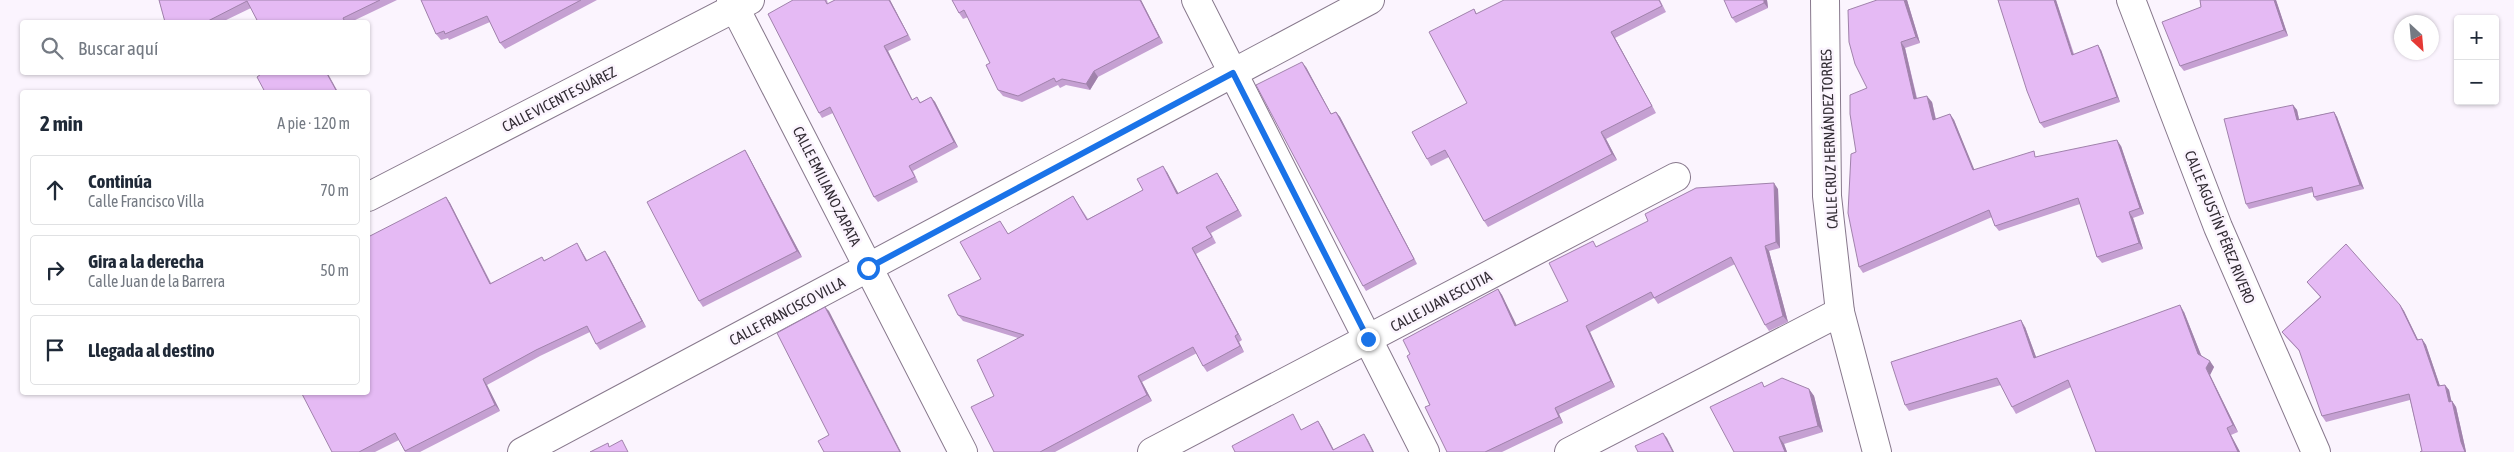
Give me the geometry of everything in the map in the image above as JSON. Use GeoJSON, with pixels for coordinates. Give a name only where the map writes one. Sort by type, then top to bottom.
{"type":"FeatureCollection","features":[{"type":"Feature","properties":{"kind":"street"},"geometry":{"type":"LineString","coordinates":[[1196,0],[1425,452]]}},
{"type":"Feature","properties":{"kind":"street","name":"CALLE FRANCISCO VILLA"},"geometry":{"type":"LineString","coordinates":[[522,452],[1370,0]]}},
{"type":"Feature","properties":{"kind":"street","name":"CALLE CRUZ HERNÁNDEZ TORRES"},"geometry":{"type":"LineString","coordinates":[[1825,0],[1827,196],[1840,312],[1878,452]]}},
{"type":"Feature","properties":{"kind":"street","name":"CALLE AGUSTÍN PÉREZ RIVERO"},"geometry":{"type":"LineString","coordinates":[[2131,0],[2218,227],[2316,452]]}},
{"type":"Feature","properties":{"kind":"street","name":"CALLE VICENTE SUÁREZ"},"geometry":{"type":"LineString","coordinates":[[370,196],[739,3]]}},
{"type":"Feature","properties":{"kind":"street","name":"CALLE EMILIANO ZAPATA"},"geometry":{"type":"LineString","coordinates":[[739,3],[868,268],[963,452]]}},
{"type":"Feature","properties":{"kind":"street","name":"CALLE JUAN ESCUTIA"},"geometry":{"type":"LineString","coordinates":[[1152,452],[1676,177]]}},
{"type":"Feature","properties":{"kind":"street"},"geometry":{"type":"LineString","coordinates":[[1569,452],[1840,312]]}},
{"type":"Feature","properties":{"kind":"building"},"geometry":{"type":"Polygon","coordinates":[[[159,0],[380,0],[343,18],[344,20],[257,20],[247,1],[210,20],[164,20],[159,0]]]}},
{"type":"Feature","properties":{"kind":"building"},"geometry":{"type":"Polygon","coordinates":[[[421,0],[581,0],[500,43],[487,16],[445,34],[444,31],[436,34],[421,0]]]}},
{"type":"Feature","properties":{"kind":"building"},"geometry":{"type":"Polygon","coordinates":[[[793,0],[825,0],[827,4],[835,0],[889,0],[908,35],[884,46],[912,100],[917,97],[920,103],[931,97],[954,142],[909,166],[915,177],[874,197],[830,107],[819,113],[768,14],[793,0]]]}},
{"type":"Feature","properties":{"kind":"building"},"geometry":{"type":"Polygon","coordinates":[[[952,0],[1140,0],[1159,37],[1094,71],[1086,84],[1062,79],[1056,82],[1054,78],[1018,96],[998,90],[986,65],[990,63],[964,10],[959,13],[952,0]]]}},
{"type":"Feature","properties":{"kind":"building"},"geometry":{"type":"Polygon","coordinates":[[[1504,0],[1659,0],[1662,6],[1611,32],[1652,106],[1601,132],[1612,154],[1484,221],[1445,150],[1427,159],[1412,132],[1467,103],[1429,32],[1474,9],[1476,14],[1504,0]]]}},
{"type":"Feature","properties":{"kind":"building"},"geometry":{"type":"Polygon","coordinates":[[[1724,0],[1764,0],[1764,3],[1732,18],[1724,0]]]}},
{"type":"Feature","properties":{"kind":"building"},"geometry":{"type":"Polygon","coordinates":[[[1877,0],[1904,0],[1916,37],[1901,42],[1914,99],[1927,96],[1933,120],[1950,114],[1973,170],[2034,151],[2035,157],[2117,140],[2140,208],[2129,212],[2139,243],[2097,257],[2078,198],[1995,226],[1989,210],[1859,267],[1848,213],[1851,154],[1856,152],[1850,114],[1850,95],[1867,88],[1855,64],[1849,42],[1848,10],[1877,0]]]}},
{"type":"Feature","properties":{"kind":"building"},"geometry":{"type":"Polygon","coordinates":[[[1998,0],[2054,0],[2072,55],[2098,45],[2117,97],[2040,123],[2027,91],[1998,0]]]}},
{"type":"Feature","properties":{"kind":"building"},"geometry":{"type":"Polygon","coordinates":[[[2200,0],[2274,0],[2284,30],[2180,66],[2162,22],[2201,7],[2200,0]]]}},
{"type":"Feature","properties":{"kind":"building"},"geometry":{"type":"Polygon","coordinates":[[[1302,62],[1331,114],[1336,112],[1414,259],[1363,286],[1256,85],[1302,62]]]}},
{"type":"Feature","properties":{"kind":"building"},"geometry":{"type":"Polygon","coordinates":[[[260,75],[328,75],[336,90],[264,90],[257,77],[260,75]]]}},
{"type":"Feature","properties":{"kind":"building"},"geometry":{"type":"Polygon","coordinates":[[[2293,105],[2297,120],[2334,112],[2360,185],[2314,197],[2312,187],[2246,204],[2224,119],[2293,105]]]}},
{"type":"Feature","properties":{"kind":"building"},"geometry":{"type":"Polygon","coordinates":[[[745,150],[797,251],[699,301],[647,202],[745,150]]]}},
{"type":"Feature","properties":{"kind":"building"},"geometry":{"type":"Polygon","coordinates":[[[1163,166],[1177,194],[1217,173],[1238,210],[1206,227],[1212,237],[1192,248],[1238,334],[1235,336],[1240,346],[1203,366],[1193,347],[1138,376],[1147,395],[1040,452],[994,452],[971,407],[994,396],[977,360],[1024,335],[958,315],[948,295],[981,279],[960,242],[1000,221],[1008,234],[1073,196],[1087,220],[1143,190],[1137,179],[1163,166]]]}},
{"type":"Feature","properties":{"kind":"building"},"geometry":{"type":"Polygon","coordinates":[[[1774,183],[1776,242],[1765,246],[1783,316],[1765,325],[1731,257],[1654,298],[1651,292],[1586,326],[1611,381],[1555,408],[1559,417],[1485,452],[1447,452],[1425,407],[1430,405],[1407,356],[1410,354],[1403,340],[1498,289],[1515,326],[1568,301],[1549,263],[1593,241],[1596,247],[1648,221],[1645,214],[1696,188],[1774,183]]]}},
{"type":"Feature","properties":{"kind":"building"},"geometry":{"type":"Polygon","coordinates":[[[446,197],[490,284],[542,257],[544,261],[577,243],[586,261],[605,251],[642,321],[596,344],[587,326],[536,350],[483,379],[495,405],[405,451],[395,433],[359,452],[332,452],[303,395],[370,395],[370,236],[446,197]]]}},
{"type":"Feature","properties":{"kind":"building"},"geometry":{"type":"Polygon","coordinates":[[[2346,244],[2400,305],[2417,340],[2422,339],[2438,386],[2445,385],[2449,402],[2452,401],[2465,452],[2420,452],[2422,451],[2409,394],[2322,416],[2299,350],[2282,332],[2321,297],[2307,282],[2346,244]]]}},
{"type":"Feature","properties":{"kind":"building"},"geometry":{"type":"Polygon","coordinates":[[[2180,305],[2198,354],[2210,361],[2206,368],[2233,425],[2227,428],[2238,452],[2096,452],[2068,380],[2012,407],[1997,378],[1905,405],[1891,362],[2021,320],[2034,358],[2180,305]]]}},
{"type":"Feature","properties":{"kind":"building"},"geometry":{"type":"Polygon","coordinates":[[[825,307],[900,452],[824,452],[818,441],[829,435],[777,333],[825,307]]]}},
{"type":"Feature","properties":{"kind":"building"},"geometry":{"type":"Polygon","coordinates":[[[1782,378],[1809,389],[1818,426],[1779,437],[1785,452],[1734,452],[1710,407],[1762,382],[1764,387],[1782,378]]]}},
{"type":"Feature","properties":{"kind":"building"},"geometry":{"type":"Polygon","coordinates":[[[1293,414],[1301,430],[1318,421],[1333,450],[1364,434],[1373,452],[1235,452],[1232,446],[1293,414]]]}},
{"type":"Feature","properties":{"kind":"building"},"geometry":{"type":"Polygon","coordinates":[[[1663,433],[1673,452],[1638,452],[1635,446],[1663,433]]]}},
{"type":"Feature","properties":{"kind":"building"},"geometry":{"type":"Polygon","coordinates":[[[622,440],[628,452],[590,452],[608,443],[609,447],[622,440]]]}},
{"type":"Feature","properties":{"kind":"route"},"geometry":{"type":"LineString","coordinates":[[868,268],[1233,73],[1368,339]]}}]}
